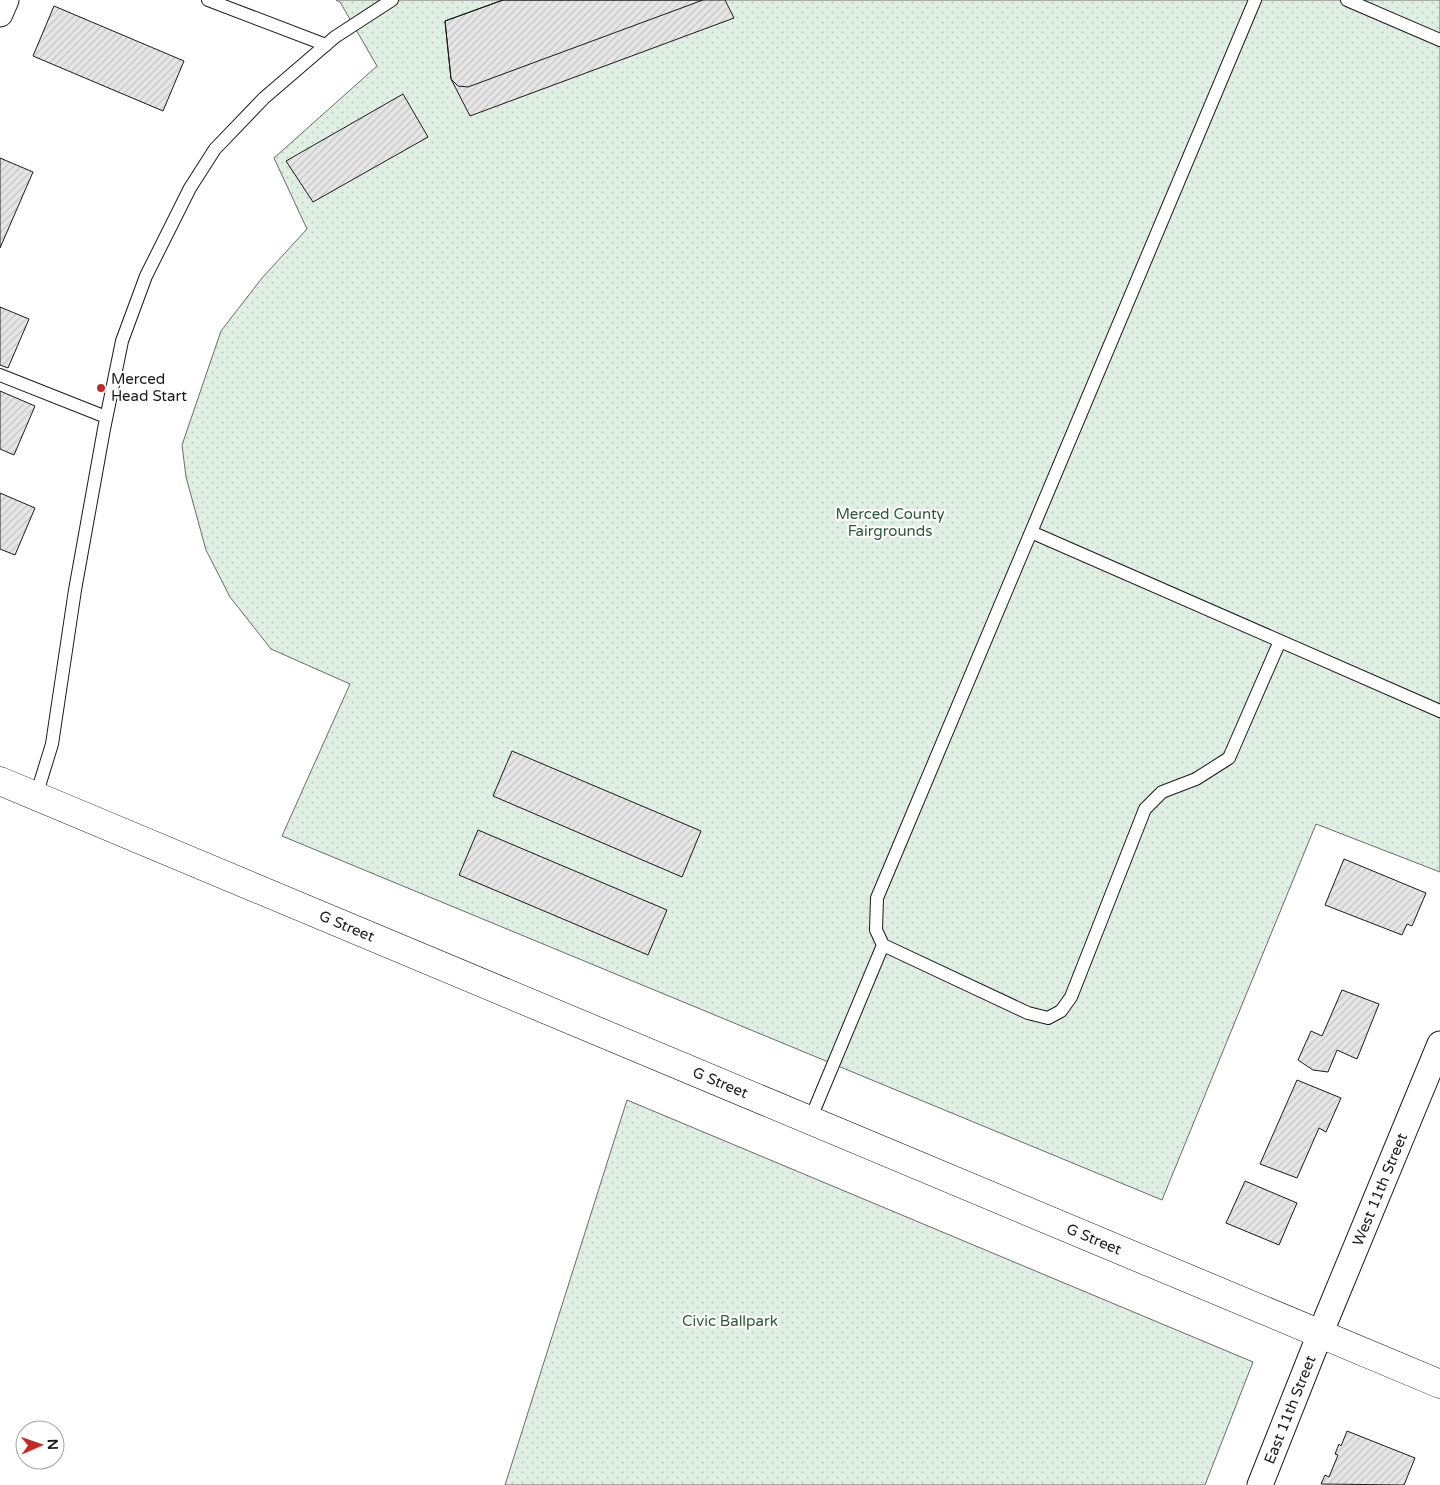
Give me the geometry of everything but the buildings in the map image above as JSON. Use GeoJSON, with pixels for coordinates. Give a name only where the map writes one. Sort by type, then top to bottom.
{"type":"FeatureCollection","features":[{"type":"Feature","properties":{"kind":"main road","name":"G Street"},"geometry":{"type":"LineString","coordinates":[[0,781],[1440,1384]]}},
{"type":"Feature","properties":{"kind":"street"},"geometry":{"type":"LineString","coordinates":[[0,14],[6,0]]}},
{"type":"Feature","properties":{"kind":"street","name":"West 11th Street"},"geometry":{"type":"LineString","coordinates":[[1320,1334],[1440,1044]]}},
{"type":"Feature","properties":{"kind":"street","name":"East 11th Street"},"geometry":{"type":"LineString","coordinates":[[1260,1485],[1320,1334]]}},
{"type":"Feature","properties":{"kind":"lane"},"geometry":{"type":"LineString","coordinates":[[208,0],[326,45]]}},
{"type":"Feature","properties":{"kind":"lane"},"geometry":{"type":"LineString","coordinates":[[36,796],[52,744],[75,590],[106,417],[122,341],[146,276],[190,188],[215,149],[264,98],[335,37],[392,0]]}},
{"type":"Feature","properties":{"kind":"lane"},"geometry":{"type":"LineString","coordinates":[[1255,0],[876,898],[876,930],[883,945],[1028,1013],[1048,1018],[1061,1011],[1071,996],[1145,808],[1162,792],[1196,779],[1229,758],[1280,641]]}},
{"type":"Feature","properties":{"kind":"lane"},"geometry":{"type":"LineString","coordinates":[[1347,0],[1440,40]]}},
{"type":"Feature","properties":{"kind":"lane"},"geometry":{"type":"LineString","coordinates":[[0,375],[106,417]]}},
{"type":"Feature","properties":{"kind":"lane"},"geometry":{"type":"LineString","coordinates":[[1031,532],[1440,711]]}},
{"type":"Feature","properties":{"kind":"lane"},"geometry":{"type":"LineString","coordinates":[[810,1120],[883,945]]}},
{"type":"Feature","properties":{"kind":"green space","name":"Merced County Fairgrounds"},"geometry":{"type":"Polygon","coordinates":[[[336,0],[1440,0],[1440,872],[1316,824],[1162,1200],[282,836],[350,684],[271,649],[230,597],[206,550],[186,477],[182,445],[221,331],[262,278],[307,229],[274,158],[377,66],[340,2],[336,0]]]}},
{"type":"Feature","properties":{"kind":"green space","name":"Civic Ballpark"},"geometry":{"type":"Polygon","coordinates":[[[627,1100],[1253,1362],[1205,1485],[505,1485],[627,1100]]]}},
{"type":"Feature","properties":{"kind":"place","name":"Merced Head Start"},"geometry":{"type":"Point","coordinates":[101,388]}}]}
